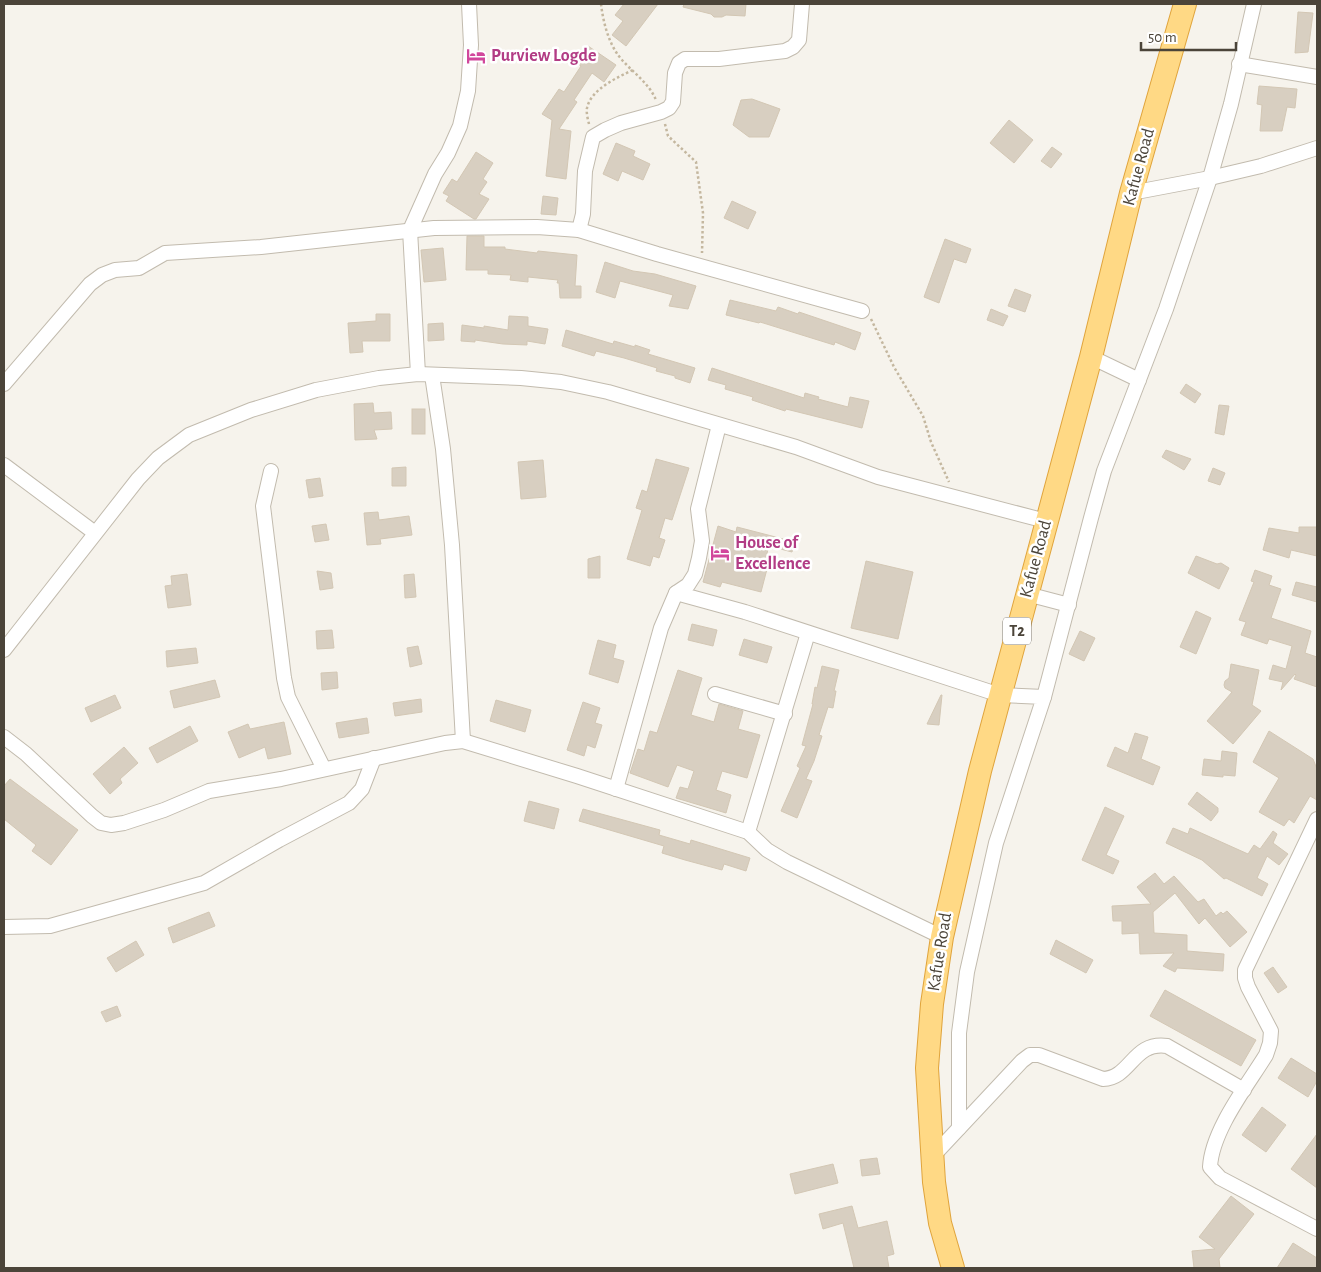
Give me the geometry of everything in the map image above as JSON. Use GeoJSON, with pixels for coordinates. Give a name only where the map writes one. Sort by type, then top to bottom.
{"type":"FeatureCollection","features":[{"type":"Feature","properties":{"kind":"highway","name":"Kafue Road"},"geometry":{"type":"LineString","coordinates":[[953,1268],[940,1223],[934,1182],[927,1068],[927,1047],[942,937],[980,771],[1026,594],[1092,357],[1131,193],[1184,4]]}},
{"type":"Feature","properties":{"kind":"street"},"geometry":{"type":"LineString","coordinates":[[463,741],[452,545],[443,449],[425,375],[410,230],[435,174],[448,153],[460,126],[468,90],[471,45],[469,4]]}},
{"type":"Feature","properties":{"kind":"street"},"geometry":{"type":"LineString","coordinates":[[579,230],[583,214],[585,171],[593,138],[621,123],[669,108],[672,105],[675,73],[679,63],[685,59],[719,59],[785,51],[793,47],[799,40],[802,4]]}},
{"type":"Feature","properties":{"kind":"street"},"geometry":{"type":"LineString","coordinates":[[958,1128],[959,1033],[966,972],[996,843],[1044,697],[1104,471],[1166,309],[1210,178],[1231,104],[1254,4]]}},
{"type":"Feature","properties":{"kind":"street"},"geometry":{"type":"LineString","coordinates":[[1239,64],[1317,77]]}},
{"type":"Feature","properties":{"kind":"street"},"geometry":{"type":"LineString","coordinates":[[1131,193],[1261,166],[1317,148]]}},
{"type":"Feature","properties":{"kind":"street"},"geometry":{"type":"LineString","coordinates":[[5,379],[90,284],[102,275],[115,270],[139,268],[165,253],[261,247],[434,228],[537,227],[579,230],[702,267],[862,311]]}},
{"type":"Feature","properties":{"kind":"street"},"geometry":{"type":"LineString","coordinates":[[1092,357],[1139,380]]}},
{"type":"Feature","properties":{"kind":"street"},"geometry":{"type":"LineString","coordinates":[[4,650],[138,479],[158,458],[189,435],[251,410],[316,390],[379,378],[425,375],[521,378],[584,385],[796,447],[878,477],[1046,521]]}},
{"type":"Feature","properties":{"kind":"street"},"geometry":{"type":"LineString","coordinates":[[616,789],[661,628],[676,593],[688,585],[695,574],[700,558],[702,541],[698,509],[719,425]]}},
{"type":"Feature","properties":{"kind":"street"},"geometry":{"type":"LineString","coordinates":[[4,464],[95,533]]}},
{"type":"Feature","properties":{"kind":"street"},"geometry":{"type":"LineString","coordinates":[[271,471],[263,506],[284,678],[288,697],[324,769]]}},
{"type":"Feature","properties":{"kind":"street"},"geometry":{"type":"LineString","coordinates":[[676,593],[745,612],[1000,695],[1044,697]]}},
{"type":"Feature","properties":{"kind":"street"},"geometry":{"type":"LineString","coordinates":[[1026,594],[1069,605]]}},
{"type":"Feature","properties":{"kind":"street"},"geometry":{"type":"LineString","coordinates":[[748,832],[808,633]]}},
{"type":"Feature","properties":{"kind":"street"},"geometry":{"type":"LineString","coordinates":[[715,694],[785,714]]}},
{"type":"Feature","properties":{"kind":"street"},"geometry":{"type":"LineString","coordinates":[[4,737],[26,754],[92,816],[101,823],[112,825],[124,824],[145,817],[208,791],[445,743],[463,741],[748,832],[767,850],[787,862],[942,937]]}},
{"type":"Feature","properties":{"kind":"street"},"geometry":{"type":"LineString","coordinates":[[4,927],[50,926],[204,883],[349,803],[362,790],[374,758]]}},
{"type":"Feature","properties":{"kind":"street"},"geometry":{"type":"LineString","coordinates":[[1317,819],[1245,970],[1248,987],[1271,1031],[1270,1044],[1266,1054],[1218,1133],[1210,1152],[1210,1167],[1220,1178],[1317,1229]]}},
{"type":"Feature","properties":{"kind":"street"},"geometry":{"type":"LineString","coordinates":[[932,1157],[1022,1061],[1030,1055],[1039,1055],[1103,1079],[1111,1078],[1146,1048],[1156,1045],[1167,1046],[1244,1090]]}},
{"type":"Feature","properties":{"kind":"path"},"geometry":{"type":"LineString","coordinates":[[601,4],[602,16],[618,56],[634,70],[655,97],[668,136],[696,162],[703,213],[702,267]]}},
{"type":"Feature","properties":{"kind":"path"},"geometry":{"type":"LineString","coordinates":[[593,138],[587,108],[596,92],[613,79],[634,70]]}},
{"type":"Feature","properties":{"kind":"path"},"geometry":{"type":"LineString","coordinates":[[862,311],[873,322],[894,367],[923,416],[931,442],[946,475],[952,497]]}},
{"type":"Feature","properties":{"kind":"building"},"geometry":{"type":"Polygon","coordinates":[[[624,4],[658,4],[626,46],[612,35],[623,21],[615,15],[624,4]]]}},
{"type":"Feature","properties":{"kind":"building"},"geometry":{"type":"Polygon","coordinates":[[[684,4],[746,4],[745,16],[726,15],[714,17],[711,14],[683,7],[684,4]]]}},
{"type":"Feature","properties":{"kind":"building"},"geometry":{"type":"Polygon","coordinates":[[[1298,12],[1313,13],[1308,52],[1295,53],[1298,12]]]}},
{"type":"Feature","properties":{"kind":"building"},"geometry":{"type":"Polygon","coordinates":[[[588,46],[616,65],[604,82],[592,73],[574,100],[577,102],[559,129],[571,131],[566,179],[546,176],[552,120],[542,114],[559,89],[564,92],[581,66],[576,62],[588,46]]]}},
{"type":"Feature","properties":{"kind":"building"},"geometry":{"type":"Polygon","coordinates":[[[1259,86],[1297,89],[1295,108],[1287,107],[1282,131],[1260,131],[1262,105],[1257,104],[1259,86]]]}},
{"type":"Feature","properties":{"kind":"building"},"geometry":{"type":"Polygon","coordinates":[[[752,99],[780,109],[769,137],[749,137],[733,125],[741,100],[752,99]]]}},
{"type":"Feature","properties":{"kind":"building"},"geometry":{"type":"Polygon","coordinates":[[[1009,120],[1033,140],[1014,163],[990,143],[1009,120]]]}},
{"type":"Feature","properties":{"kind":"building"},"geometry":{"type":"Polygon","coordinates":[[[616,143],[635,151],[633,156],[650,164],[643,180],[622,171],[618,181],[603,174],[616,143]]]}},
{"type":"Feature","properties":{"kind":"building"},"geometry":{"type":"Polygon","coordinates":[[[1052,147],[1062,154],[1051,168],[1041,161],[1052,147]]]}},
{"type":"Feature","properties":{"kind":"building"},"geometry":{"type":"Polygon","coordinates":[[[476,152],[493,163],[483,179],[487,182],[479,194],[489,199],[476,219],[474,219],[446,201],[449,196],[443,193],[452,179],[457,182],[476,152]]]}},
{"type":"Feature","properties":{"kind":"building"},"geometry":{"type":"Polygon","coordinates":[[[543,196],[558,198],[556,215],[541,214],[543,196]]]}},
{"type":"Feature","properties":{"kind":"building"},"geometry":{"type":"Polygon","coordinates":[[[732,201],[756,212],[748,229],[724,218],[732,201]]]}},
{"type":"Feature","properties":{"kind":"building"},"geometry":{"type":"Polygon","coordinates":[[[467,236],[484,236],[484,247],[505,247],[505,249],[537,253],[538,251],[577,255],[575,286],[581,286],[581,298],[560,298],[558,280],[528,277],[528,282],[510,280],[511,275],[488,274],[488,270],[466,270],[467,236]]]}},
{"type":"Feature","properties":{"kind":"building"},"geometry":{"type":"Polygon","coordinates":[[[945,239],[971,249],[966,263],[954,259],[939,303],[924,297],[945,239]]]}},
{"type":"Feature","properties":{"kind":"building"},"geometry":{"type":"Polygon","coordinates":[[[443,248],[446,280],[424,282],[421,250],[443,248]]]}},
{"type":"Feature","properties":{"kind":"building"},"geometry":{"type":"Polygon","coordinates":[[[605,262],[633,271],[655,274],[696,286],[688,309],[669,306],[673,295],[620,281],[615,298],[596,292],[605,262]]]}},
{"type":"Feature","properties":{"kind":"building"},"geometry":{"type":"Polygon","coordinates":[[[1015,289],[1031,295],[1025,312],[1008,306],[1015,289]]]}},
{"type":"Feature","properties":{"kind":"building"},"geometry":{"type":"Polygon","coordinates":[[[730,300],[776,311],[778,307],[798,314],[799,312],[861,333],[855,350],[835,342],[834,345],[760,322],[726,315],[730,300]]]}},
{"type":"Feature","properties":{"kind":"building"},"geometry":{"type":"Polygon","coordinates":[[[991,309],[1008,316],[1003,326],[987,320],[991,309]]]}},
{"type":"Feature","properties":{"kind":"building"},"geometry":{"type":"Polygon","coordinates":[[[376,314],[390,314],[390,341],[362,341],[363,352],[350,353],[348,323],[376,321],[376,314]]]}},
{"type":"Feature","properties":{"kind":"building"},"geometry":{"type":"Polygon","coordinates":[[[509,316],[528,317],[528,326],[548,329],[545,344],[527,341],[527,345],[475,340],[475,342],[461,341],[462,325],[508,330],[509,316]]]}},
{"type":"Feature","properties":{"kind":"building"},"geometry":{"type":"Polygon","coordinates":[[[443,323],[444,340],[428,341],[428,324],[443,323]]]}},
{"type":"Feature","properties":{"kind":"building"},"geometry":{"type":"Polygon","coordinates":[[[566,330],[613,344],[614,341],[635,347],[635,345],[650,350],[648,354],[695,368],[690,383],[675,378],[675,376],[656,371],[657,368],[624,358],[596,351],[594,356],[562,346],[566,330]]]}},
{"type":"Feature","properties":{"kind":"building"},"geometry":{"type":"Polygon","coordinates":[[[712,368],[804,398],[805,393],[819,397],[818,399],[848,407],[850,397],[869,401],[862,428],[786,409],[785,411],[752,400],[753,397],[725,389],[726,385],[708,380],[712,368]]]}},
{"type":"Feature","properties":{"kind":"building"},"geometry":{"type":"Polygon","coordinates":[[[1186,384],[1201,394],[1195,403],[1180,393],[1186,384]]]}},
{"type":"Feature","properties":{"kind":"building"},"geometry":{"type":"Polygon","coordinates":[[[373,403],[374,413],[391,412],[392,429],[374,430],[377,439],[355,440],[354,404],[373,403]]]}},
{"type":"Feature","properties":{"kind":"building"},"geometry":{"type":"Polygon","coordinates":[[[1219,405],[1229,406],[1224,435],[1215,433],[1219,405]]]}},
{"type":"Feature","properties":{"kind":"building"},"geometry":{"type":"Polygon","coordinates":[[[412,409],[425,409],[425,434],[412,434],[412,409]]]}},
{"type":"Feature","properties":{"kind":"building"},"geometry":{"type":"Polygon","coordinates":[[[1166,450],[1191,459],[1184,470],[1162,457],[1166,450]]]}},
{"type":"Feature","properties":{"kind":"building"},"geometry":{"type":"Polygon","coordinates":[[[656,459],[689,468],[672,520],[665,518],[659,538],[665,540],[659,558],[653,556],[650,566],[627,559],[642,510],[636,508],[642,490],[647,492],[656,459]]]}},
{"type":"Feature","properties":{"kind":"building"},"geometry":{"type":"Polygon","coordinates":[[[543,460],[546,497],[521,499],[518,462],[543,460]]]}},
{"type":"Feature","properties":{"kind":"building"},"geometry":{"type":"Polygon","coordinates":[[[406,467],[406,486],[392,486],[392,468],[406,467]]]}},
{"type":"Feature","properties":{"kind":"building"},"geometry":{"type":"Polygon","coordinates":[[[1213,468],[1225,473],[1220,485],[1208,481],[1213,468]]]}},
{"type":"Feature","properties":{"kind":"building"},"geometry":{"type":"Polygon","coordinates":[[[320,478],[323,496],[309,498],[306,480],[320,478]]]}},
{"type":"Feature","properties":{"kind":"building"},"geometry":{"type":"Polygon","coordinates":[[[378,512],[379,520],[409,516],[412,535],[380,539],[381,544],[367,545],[364,513],[378,512]]]}},
{"type":"Feature","properties":{"kind":"building"},"geometry":{"type":"Polygon","coordinates":[[[326,524],[329,540],[315,542],[312,526],[326,524]]]}},
{"type":"Feature","properties":{"kind":"building"},"geometry":{"type":"Polygon","coordinates":[[[718,526],[736,532],[737,527],[795,542],[792,552],[769,546],[763,568],[767,569],[761,592],[722,582],[720,587],[703,582],[718,526]]]}},
{"type":"Feature","properties":{"kind":"building"},"geometry":{"type":"Polygon","coordinates":[[[1299,527],[1317,527],[1317,556],[1291,550],[1289,558],[1263,550],[1269,528],[1299,533],[1299,527]]]}},
{"type":"Feature","properties":{"kind":"building"},"geometry":{"type":"Polygon","coordinates":[[[600,556],[600,578],[588,578],[588,559],[600,556]]]}},
{"type":"Feature","properties":{"kind":"building"},"geometry":{"type":"Polygon","coordinates":[[[1196,556],[1217,564],[1221,563],[1229,568],[1219,589],[1188,573],[1196,556]]]}},
{"type":"Feature","properties":{"kind":"building"},"geometry":{"type":"Polygon","coordinates":[[[866,561],[913,572],[898,639],[851,628],[866,561]]]}},
{"type":"Feature","properties":{"kind":"building"},"geometry":{"type":"Polygon","coordinates":[[[1255,570],[1272,576],[1269,585],[1281,589],[1271,618],[1311,631],[1305,653],[1317,657],[1317,687],[1294,679],[1295,674],[1281,690],[1283,682],[1269,679],[1273,665],[1286,669],[1292,646],[1269,639],[1267,644],[1241,635],[1246,622],[1239,620],[1254,582],[1251,581],[1255,570]]]}},
{"type":"Feature","properties":{"kind":"building"},"geometry":{"type":"Polygon","coordinates":[[[317,571],[331,573],[333,588],[320,590],[317,571]]]}},
{"type":"Feature","properties":{"kind":"building"},"geometry":{"type":"Polygon","coordinates":[[[187,574],[191,605],[168,608],[165,586],[172,585],[171,576],[187,574]]]}},
{"type":"Feature","properties":{"kind":"building"},"geometry":{"type":"Polygon","coordinates":[[[414,574],[416,597],[405,598],[404,575],[414,574]]]}},
{"type":"Feature","properties":{"kind":"building"},"geometry":{"type":"Polygon","coordinates":[[[1296,582],[1317,587],[1317,602],[1292,595],[1296,582]]]}},
{"type":"Feature","properties":{"kind":"building"},"geometry":{"type":"Polygon","coordinates":[[[1196,611],[1211,618],[1196,654],[1180,647],[1196,611]]]}},
{"type":"Feature","properties":{"kind":"building"},"geometry":{"type":"Polygon","coordinates":[[[692,624],[717,630],[713,646],[688,640],[692,624]]]}},
{"type":"Feature","properties":{"kind":"building"},"geometry":{"type":"Polygon","coordinates":[[[332,630],[334,648],[317,649],[316,631],[332,630]]]}},
{"type":"Feature","properties":{"kind":"building"},"geometry":{"type":"Polygon","coordinates":[[[1080,631],[1095,638],[1084,661],[1069,654],[1080,631]]]}},
{"type":"Feature","properties":{"kind":"building"},"geometry":{"type":"Polygon","coordinates":[[[744,639],[772,647],[767,663],[739,655],[744,639]]]}},
{"type":"Feature","properties":{"kind":"building"},"geometry":{"type":"Polygon","coordinates":[[[598,640],[616,645],[613,658],[624,661],[618,683],[589,674],[598,640]]]}},
{"type":"Feature","properties":{"kind":"building"},"geometry":{"type":"Polygon","coordinates":[[[418,646],[422,664],[410,667],[407,648],[418,646]]]}},
{"type":"Feature","properties":{"kind":"building"},"geometry":{"type":"Polygon","coordinates":[[[196,648],[198,663],[167,667],[166,651],[196,648]]]}},
{"type":"Feature","properties":{"kind":"building"},"geometry":{"type":"Polygon","coordinates":[[[1231,664],[1259,670],[1252,705],[1261,711],[1233,744],[1207,721],[1232,692],[1225,688],[1224,685],[1225,681],[1229,678],[1231,664]]]}},
{"type":"Feature","properties":{"kind":"building"},"geometry":{"type":"Polygon","coordinates":[[[822,666],[839,670],[834,691],[836,691],[833,708],[828,707],[819,735],[822,736],[806,779],[812,781],[797,818],[781,811],[800,768],[797,766],[806,746],[802,745],[813,704],[815,687],[817,688],[822,666]]]}},
{"type":"Feature","properties":{"kind":"building"},"geometry":{"type":"Polygon","coordinates":[[[678,670],[702,678],[691,715],[714,722],[719,704],[743,711],[738,729],[760,735],[747,778],[722,771],[716,790],[731,795],[726,813],[676,798],[680,787],[688,789],[694,771],[677,765],[668,787],[630,773],[638,749],[644,751],[650,731],[657,733],[678,670]]]}},
{"type":"Feature","properties":{"kind":"building"},"geometry":{"type":"Polygon","coordinates":[[[337,672],[338,688],[322,690],[321,673],[337,672]]]}},
{"type":"Feature","properties":{"kind":"building"},"geometry":{"type":"Polygon","coordinates":[[[215,680],[220,697],[174,708],[170,691],[215,680]]]}},
{"type":"Feature","properties":{"kind":"building"},"geometry":{"type":"Polygon","coordinates":[[[115,695],[121,708],[91,722],[85,708],[115,695]]]}},
{"type":"Feature","properties":{"kind":"building"},"geometry":{"type":"Polygon","coordinates":[[[941,695],[939,725],[927,724],[941,695]]]}},
{"type":"Feature","properties":{"kind":"building"},"geometry":{"type":"Polygon","coordinates":[[[421,699],[422,712],[395,716],[393,703],[421,699]]]}},
{"type":"Feature","properties":{"kind":"building"},"geometry":{"type":"Polygon","coordinates":[[[496,700],[531,710],[525,732],[490,721],[496,700]]]}},
{"type":"Feature","properties":{"kind":"building"},"geometry":{"type":"Polygon","coordinates":[[[583,702],[600,708],[595,723],[602,725],[595,748],[587,745],[584,756],[567,750],[583,702]]]}},
{"type":"Feature","properties":{"kind":"building"},"geometry":{"type":"Polygon","coordinates":[[[367,718],[369,733],[339,738],[336,723],[367,718]]]}},
{"type":"Feature","properties":{"kind":"building"},"geometry":{"type":"Polygon","coordinates":[[[284,722],[291,754],[268,759],[265,747],[239,758],[228,732],[248,724],[250,729],[284,722]]]}},
{"type":"Feature","properties":{"kind":"building"},"geometry":{"type":"Polygon","coordinates":[[[190,726],[198,741],[157,763],[149,748],[190,726]]]}},
{"type":"Feature","properties":{"kind":"building"},"geometry":{"type":"Polygon","coordinates":[[[1269,731],[1313,759],[1317,769],[1317,800],[1310,796],[1294,823],[1289,819],[1284,826],[1259,812],[1279,778],[1253,762],[1269,731]]]}},
{"type":"Feature","properties":{"kind":"building"},"geometry":{"type":"Polygon","coordinates":[[[1135,733],[1148,737],[1141,759],[1160,767],[1153,785],[1107,766],[1115,747],[1128,753],[1135,733]]]}},
{"type":"Feature","properties":{"kind":"building"},"geometry":{"type":"Polygon","coordinates":[[[124,747],[138,763],[120,779],[122,783],[110,794],[93,774],[124,747]]]}},
{"type":"Feature","properties":{"kind":"building"},"geometry":{"type":"Polygon","coordinates":[[[1222,751],[1237,753],[1235,776],[1202,775],[1204,759],[1221,761],[1222,751]]]}},
{"type":"Feature","properties":{"kind":"building"},"geometry":{"type":"Polygon","coordinates":[[[10,779],[78,830],[51,865],[32,851],[36,845],[4,819],[4,786],[10,779]]]}},
{"type":"Feature","properties":{"kind":"building"},"geometry":{"type":"Polygon","coordinates":[[[1197,792],[1218,808],[1218,812],[1211,821],[1188,804],[1197,792]]]}},
{"type":"Feature","properties":{"kind":"building"},"geometry":{"type":"Polygon","coordinates":[[[529,801],[559,809],[554,829],[524,821],[529,801]]]}},
{"type":"Feature","properties":{"kind":"building"},"geometry":{"type":"Polygon","coordinates":[[[1105,807],[1124,816],[1106,855],[1119,861],[1113,874],[1082,860],[1105,807]]]}},
{"type":"Feature","properties":{"kind":"building"},"geometry":{"type":"Polygon","coordinates":[[[583,809],[660,830],[659,835],[690,844],[691,840],[750,858],[746,871],[724,864],[722,870],[662,853],[664,846],[579,821],[583,809]]]}},
{"type":"Feature","properties":{"kind":"building"},"geometry":{"type":"Polygon","coordinates":[[[1173,828],[1188,834],[1190,828],[1248,854],[1254,845],[1260,849],[1273,831],[1277,834],[1273,843],[1288,854],[1279,865],[1267,856],[1257,878],[1268,884],[1262,896],[1226,878],[1224,879],[1202,860],[1166,843],[1173,828]]]}},
{"type":"Feature","properties":{"kind":"building"},"geometry":{"type":"Polygon","coordinates":[[[1155,873],[1164,884],[1174,876],[1198,902],[1204,899],[1216,916],[1221,912],[1223,914],[1227,911],[1247,932],[1230,947],[1205,918],[1199,924],[1175,893],[1153,912],[1154,933],[1187,935],[1187,951],[1224,954],[1223,971],[1177,968],[1175,972],[1163,966],[1174,953],[1140,954],[1139,933],[1122,934],[1122,921],[1113,921],[1112,906],[1151,904],[1137,887],[1155,873]]]}},
{"type":"Feature","properties":{"kind":"building"},"geometry":{"type":"Polygon","coordinates":[[[209,912],[215,926],[173,943],[168,928],[209,912]]]}},
{"type":"Feature","properties":{"kind":"building"},"geometry":{"type":"Polygon","coordinates":[[[1056,940],[1093,960],[1086,973],[1050,954],[1056,940]]]}},
{"type":"Feature","properties":{"kind":"building"},"geometry":{"type":"Polygon","coordinates":[[[136,941],[144,955],[116,972],[107,958],[136,941]]]}},
{"type":"Feature","properties":{"kind":"building"},"geometry":{"type":"Polygon","coordinates":[[[1273,967],[1287,987],[1278,993],[1264,973],[1273,967]]]}},
{"type":"Feature","properties":{"kind":"building"},"geometry":{"type":"Polygon","coordinates":[[[1165,990],[1256,1040],[1241,1066],[1150,1016],[1165,990]]]}},
{"type":"Feature","properties":{"kind":"building"},"geometry":{"type":"Polygon","coordinates":[[[117,1006],[121,1016],[106,1022],[101,1012],[117,1006]]]}},
{"type":"Feature","properties":{"kind":"building"},"geometry":{"type":"Polygon","coordinates":[[[1291,1058],[1317,1074],[1317,1081],[1308,1097],[1278,1078],[1291,1058]]]}},
{"type":"Feature","properties":{"kind":"building"},"geometry":{"type":"Polygon","coordinates":[[[1262,1107],[1286,1125],[1266,1152],[1242,1135],[1262,1107]]]}},
{"type":"Feature","properties":{"kind":"building"},"geometry":{"type":"Polygon","coordinates":[[[1317,1134],[1317,1188],[1291,1169],[1317,1134]]]}},
{"type":"Feature","properties":{"kind":"building"},"geometry":{"type":"Polygon","coordinates":[[[877,1158],[880,1174],[862,1176],[860,1160],[877,1158]]]}},
{"type":"Feature","properties":{"kind":"building"},"geometry":{"type":"Polygon","coordinates":[[[833,1164],[838,1183],[795,1194],[790,1174],[833,1164]]]}},
{"type":"Feature","properties":{"kind":"building"},"geometry":{"type":"Polygon","coordinates":[[[1231,1196],[1254,1214],[1219,1259],[1220,1268],[1194,1268],[1192,1251],[1215,1249],[1199,1237],[1231,1196]]]}},
{"type":"Feature","properties":{"kind":"building"},"geometry":{"type":"Polygon","coordinates":[[[852,1206],[858,1228],[887,1221],[894,1254],[887,1256],[889,1268],[854,1268],[843,1223],[823,1229],[819,1214],[852,1206]]]}},
{"type":"Feature","properties":{"kind":"building"},"geometry":{"type":"Polygon","coordinates":[[[1293,1243],[1317,1258],[1317,1268],[1277,1268],[1293,1243]]]}},
{"type":"Feature","properties":{"kind":"place","name":"Purview Logde"},"geometry":{"type":"Point","coordinates":[476,56]}},
{"type":"Feature","properties":{"kind":"place","name":"House of Excellence"},"geometry":{"type":"Point","coordinates":[720,553]}}]}
